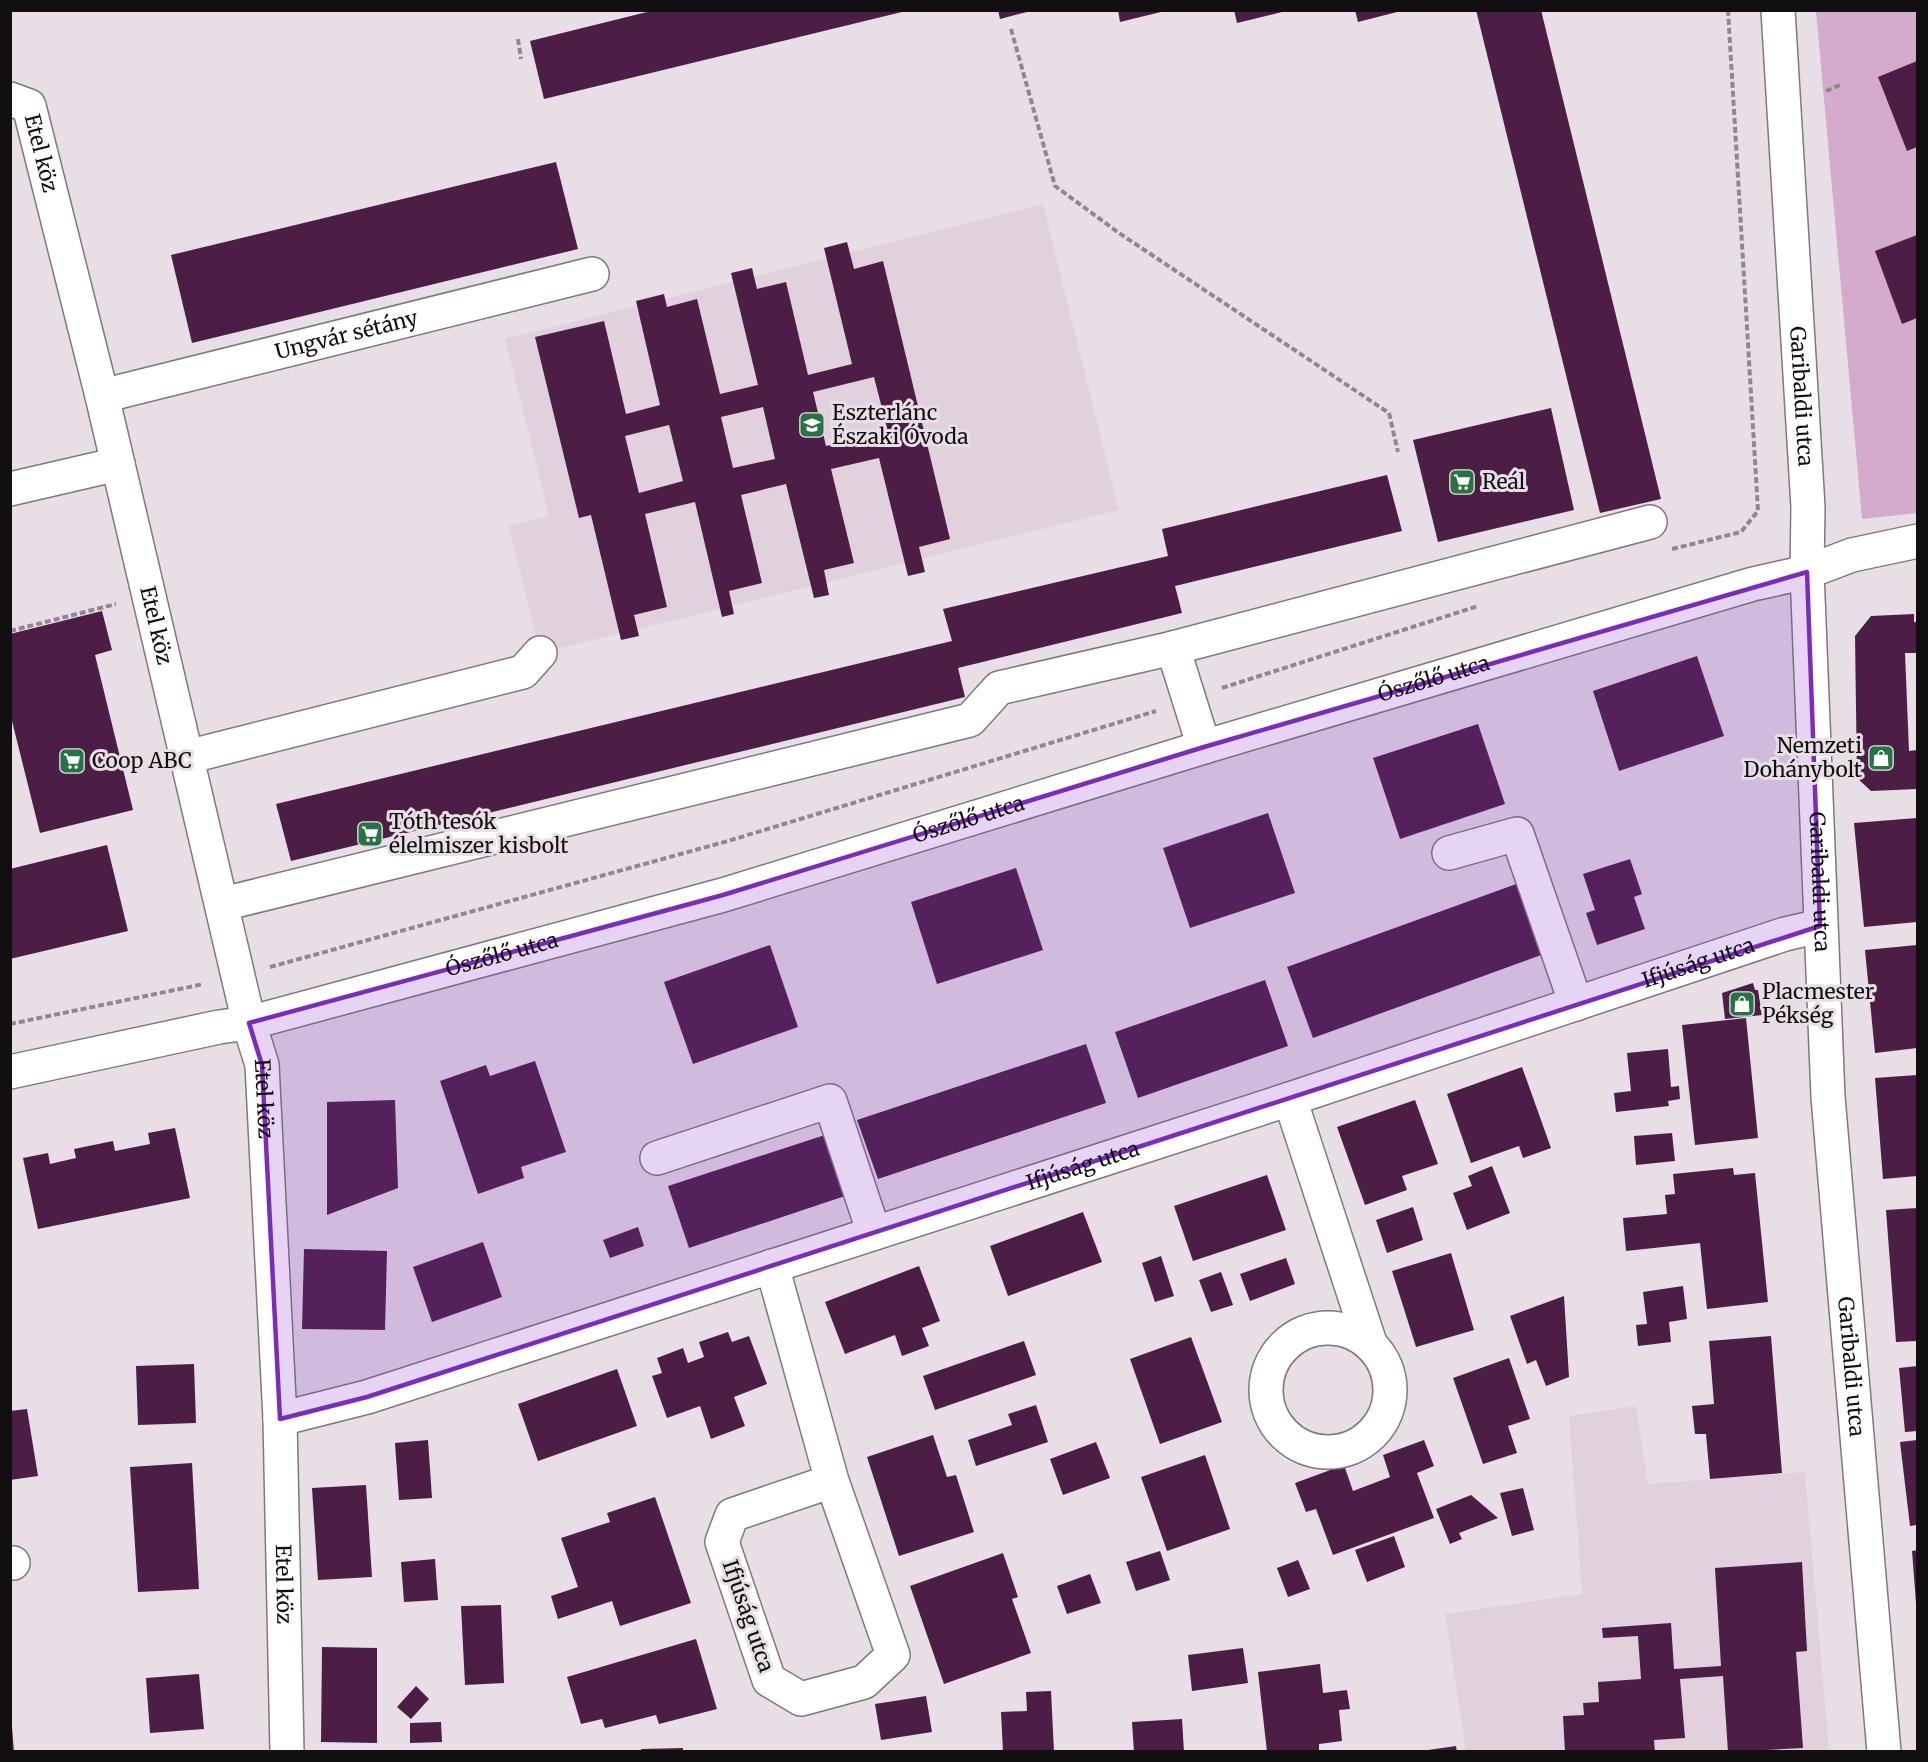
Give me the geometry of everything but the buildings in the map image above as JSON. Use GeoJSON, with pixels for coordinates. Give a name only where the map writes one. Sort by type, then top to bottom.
{"type":"FeatureCollection","features":[{"type":"Feature","properties":{"kind":"street","name":"Garibaldi utca"},"geometry":{"type":"LineString","coordinates":[[1779,10],[1808,507],[1807,572],[1828,1096],[1884,1752]]}},
{"type":"Feature","properties":{"kind":"street","name":"Etel köz"},"geometry":{"type":"LineString","coordinates":[[10,99],[29,106],[102,396],[223,904],[249,1023],[262,1065],[280,1419],[287,1752]]}},
{"type":"Feature","properties":{"kind":"street","name":"Ungvár sétány"},"geometry":{"type":"LineString","coordinates":[[102,396],[592,274]]}},
{"type":"Feature","properties":{"kind":"street"},"geometry":{"type":"LineString","coordinates":[[10,489],[118,464]]}},
{"type":"Feature","properties":{"kind":"street"},"geometry":{"type":"LineString","coordinates":[[223,904],[970,720],[999,688],[1655,537]]}},
{"type":"Feature","properties":{"kind":"street","name":"Ószőlő utca"},"geometry":{"type":"LineString","coordinates":[[10,1072],[219,1027],[249,1023],[723,895],[1204,747],[1741,588],[1807,572],[1852,555],[1917,541]]}},
{"type":"Feature","properties":{"kind":"street"},"geometry":{"type":"LineString","coordinates":[[1173,648],[1204,747]]}},
{"type":"Feature","properties":{"kind":"street"},"geometry":{"type":"LineString","coordinates":[[188,757],[523,672],[540,652]]}},
{"type":"Feature","properties":{"kind":"street"},"geometry":{"type":"LineString","coordinates":[[1449,853],[1517,834],[1576,1004]]}},
{"type":"Feature","properties":{"kind":"street","name":"Ifjúság utca"},"geometry":{"type":"LineString","coordinates":[[280,1419],[367,1397],[1290,1099],[1785,934],[1820,926]]}},
{"type":"Feature","properties":{"kind":"street"},"geometry":{"type":"LineString","coordinates":[[1290,1099],[1370,1343]]}},
{"type":"Feature","properties":{"kind":"street"},"geometry":{"type":"LineString","coordinates":[[657,1158],[830,1101],[874,1233]]}},
{"type":"Feature","properties":{"kind":"street","name":"Ifjúság utca"},"geometry":{"type":"LineString","coordinates":[[772,1266],[832,1481],[893,1655],[864,1682],[801,1699],[769,1680],[722,1542],[732,1515],[832,1481]]}},
{"type":"Feature","properties":{"kind":"path"},"geometry":{"type":"LineString","coordinates":[[1655,537],[1741,532],[1758,511],[1728,10]]}},
{"type":"Feature","properties":{"kind":"path"},"geometry":{"type":"LineString","coordinates":[[1011,28],[1055,186],[1119,233],[1389,412],[1398,452]]}},
{"type":"Feature","properties":{"kind":"path"},"geometry":{"type":"LineString","coordinates":[[518,39],[521,59]]}},
{"type":"Feature","properties":{"kind":"path"},"geometry":{"type":"LineString","coordinates":[[1826,91],[1840,85]]}},
{"type":"Feature","properties":{"kind":"path"},"geometry":{"type":"LineString","coordinates":[[10,631],[148,596]]}},
{"type":"Feature","properties":{"kind":"path"},"geometry":{"type":"LineString","coordinates":[[10,1024],[238,976],[728,841],[1191,701],[1489,603]]}},
{"type":"Feature","properties":{"kind":"highlighted area"},"geometry":{"type":"Polygon","coordinates":[[[1807,572],[1820,926],[367,1397],[280,1419],[262,1065],[249,1023],[723,895],[1204,747],[1807,572]]]}},
{"type":"Feature","properties":{"kind":"shaded area"},"geometry":{"type":"Polygon","coordinates":[[[1816,11],[1917,11],[1917,513],[1862,519],[1816,11]]]}},
{"type":"Feature","properties":{"kind":"shaded area","name":"Eszterlánc Északi Óvoda"},"geometry":{"type":"Polygon","coordinates":[[[1043,204],[1119,510],[540,653],[509,526],[549,516],[505,339],[1043,204]]]}},
{"type":"Feature","properties":{"kind":"shaded area"},"geometry":{"type":"Polygon","coordinates":[[[1636,1406],[1648,1484],[1805,1472],[1829,1751],[1466,1751],[1445,1614],[1582,1594],[1569,1416],[1636,1406]]]}},
{"type":"Feature","properties":{"kind":"place","name":"Eszterlánc Északi Óvoda"},"geometry":{"type":"Point","coordinates":[812,425]}},
{"type":"Feature","properties":{"kind":"place","name":"Reál"},"geometry":{"type":"Point","coordinates":[1462,482]}},
{"type":"Feature","properties":{"kind":"place","name":"Nemzeti Dohánybolt"},"geometry":{"type":"Point","coordinates":[1881,758]}},
{"type":"Feature","properties":{"kind":"place","name":"Coop ABC"},"geometry":{"type":"Point","coordinates":[72,761]}},
{"type":"Feature","properties":{"kind":"place","name":"Tóth tesók élelmiszer kisbolt"},"geometry":{"type":"Point","coordinates":[370,834]}},
{"type":"Feature","properties":{"kind":"place","name":"Placmester Pékség"},"geometry":{"type":"Point","coordinates":[1742,1004]}}]}
